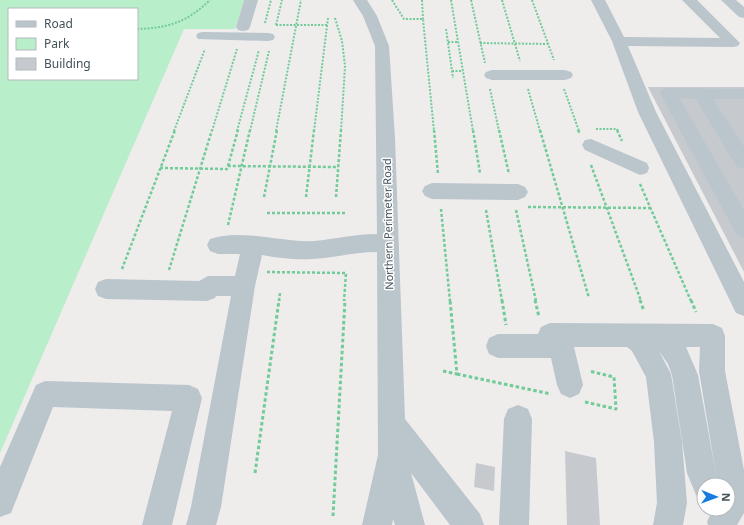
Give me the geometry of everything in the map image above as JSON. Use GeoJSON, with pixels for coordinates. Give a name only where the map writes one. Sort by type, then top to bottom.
{"type":"FeatureCollection","features":[{"type":"Feature","properties":{"kind":"street"},"geometry":{"type":"LineString","coordinates":[[243,26],[250,0]]}},
{"type":"Feature","properties":{"kind":"street","name":"Northern Perimeter Road"},"geometry":{"type":"LineString","coordinates":[[360,0],[370,16],[382,46],[386,138],[392,453],[377,525]]}},
{"type":"Feature","properties":{"kind":"street"},"geometry":{"type":"LineString","coordinates":[[598,0],[618,41],[647,112],[744,305]]}},
{"type":"Feature","properties":{"kind":"street"},"geometry":{"type":"LineString","coordinates":[[618,41],[733,43],[689,0]]}},
{"type":"Feature","properties":{"kind":"street"},"geometry":{"type":"LineString","coordinates":[[728,0],[744,14]]}},
{"type":"Feature","properties":{"kind":"street"},"geometry":{"type":"LineString","coordinates":[[204,43],[269,38]]}},
{"type":"Feature","properties":{"kind":"street"},"geometry":{"type":"LineString","coordinates":[[492,75],[565,76]]}},
{"type":"Feature","properties":{"kind":"street"},"geometry":{"type":"LineString","coordinates":[[742,96],[701,93],[668,93],[744,229]]}},
{"type":"Feature","properties":{"kind":"street"},"geometry":{"type":"LineString","coordinates":[[701,93],[744,162]]}},
{"type":"Feature","properties":{"kind":"street"},"geometry":{"type":"LineString","coordinates":[[590,134],[636,166]]}},
{"type":"Feature","properties":{"kind":"street"},"geometry":{"type":"LineString","coordinates":[[432,191],[483,199],[517,200]]}},
{"type":"Feature","properties":{"kind":"street"},"geometry":{"type":"LineString","coordinates":[[223,237],[278,249],[313,250],[359,243],[388,243]]}},
{"type":"Feature","properties":{"kind":"street"},"geometry":{"type":"LineString","coordinates":[[201,525],[206,507],[251,279],[256,245]]}},
{"type":"Feature","properties":{"kind":"street"},"geometry":{"type":"LineString","coordinates":[[106,289],[208,289],[251,279]]}},
{"type":"Feature","properties":{"kind":"street"},"geometry":{"type":"LineString","coordinates":[[570,385],[561,346],[550,335],[646,338],[702,328]]}},
{"type":"Feature","properties":{"kind":"street"},"geometry":{"type":"LineString","coordinates":[[702,328],[696,369],[701,409],[714,477]]}},
{"type":"Feature","properties":{"kind":"street"},"geometry":{"type":"LineString","coordinates":[[702,328],[712,371],[731,477]]}},
{"type":"Feature","properties":{"kind":"street"},"geometry":{"type":"LineString","coordinates":[[502,337],[561,346]]}},
{"type":"Feature","properties":{"kind":"street"},"geometry":{"type":"LineString","coordinates":[[646,338],[678,357],[685,374],[703,477]]}},
{"type":"Feature","properties":{"kind":"street"},"geometry":{"type":"LineString","coordinates":[[646,338],[658,374],[668,442],[670,514]]}},
{"type":"Feature","properties":{"kind":"street"},"geometry":{"type":"LineString","coordinates":[[0,502],[45,394],[189,398],[157,525]]}},
{"type":"Feature","properties":{"kind":"street"},"geometry":{"type":"LineString","coordinates":[[514,525],[518,419]]}},
{"type":"Feature","properties":{"kind":"street"},"geometry":{"type":"LineString","coordinates":[[392,424],[469,525]]}},
{"type":"Feature","properties":{"kind":"street","name":"Northern Perimeter Road"},"geometry":{"type":"LineString","coordinates":[[392,453],[410,525]]}},
{"type":"Feature","properties":{"kind":"path"},"geometry":{"type":"LineString","coordinates":[[138,29],[174,26],[196,14],[210,0]]}},
{"type":"Feature","properties":{"kind":"path"},"geometry":{"type":"LineString","coordinates":[[223,237],[242,166],[269,38],[264,25],[271,0]]}},
{"type":"Feature","properties":{"kind":"path"},"geometry":{"type":"LineString","coordinates":[[160,168],[227,169],[282,0]]}},
{"type":"Feature","properties":{"kind":"path"},"geometry":{"type":"LineString","coordinates":[[264,197],[301,0]]}},
{"type":"Feature","properties":{"kind":"path"},"geometry":{"type":"LineString","coordinates":[[392,0],[404,19]]}},
{"type":"Feature","properties":{"kind":"path"},"geometry":{"type":"LineString","coordinates":[[422,0],[423,19]]}},
{"type":"Feature","properties":{"kind":"path"},"geometry":{"type":"LineString","coordinates":[[451,0],[483,199],[486,207],[502,337]]}},
{"type":"Feature","properties":{"kind":"path"},"geometry":{"type":"LineString","coordinates":[[502,0],[589,298]]}},
{"type":"Feature","properties":{"kind":"path"},"geometry":{"type":"LineString","coordinates":[[306,197],[328,18]]}},
{"type":"Feature","properties":{"kind":"path"},"geometry":{"type":"LineString","coordinates":[[335,18],[342,41],[345,66],[336,198]]}},
{"type":"Feature","properties":{"kind":"path"},"geometry":{"type":"LineString","coordinates":[[269,38],[297,25],[327,25]]}},
{"type":"Feature","properties":{"kind":"path"},"geometry":{"type":"LineString","coordinates":[[446,29],[453,78]]}},
{"type":"Feature","properties":{"kind":"path"},"geometry":{"type":"LineString","coordinates":[[448,42],[458,42]]}},
{"type":"Feature","properties":{"kind":"path"},"geometry":{"type":"LineString","coordinates":[[121,272],[160,168],[204,43]]}},
{"type":"Feature","properties":{"kind":"path"},"geometry":{"type":"LineString","coordinates":[[480,43],[548,44]]}},
{"type":"Feature","properties":{"kind":"path"},"geometry":{"type":"LineString","coordinates":[[169,272],[237,49]]}},
{"type":"Feature","properties":{"kind":"path"},"geometry":{"type":"LineString","coordinates":[[452,71],[463,71]]}},
{"type":"Feature","properties":{"kind":"path"},"geometry":{"type":"LineString","coordinates":[[579,129],[590,134],[617,129],[636,166],[651,208],[702,328]]}},
{"type":"Feature","properties":{"kind":"path"},"geometry":{"type":"LineString","coordinates":[[228,166],[338,167]]}},
{"type":"Feature","properties":{"kind":"path"},"geometry":{"type":"LineString","coordinates":[[517,200],[563,208],[651,208]]}},
{"type":"Feature","properties":{"kind":"path"},"geometry":{"type":"LineString","coordinates":[[267,212],[347,213]]}},
{"type":"Feature","properties":{"kind":"path"},"geometry":{"type":"LineString","coordinates":[[251,279],[346,273],[332,516]]}},
{"type":"Feature","properties":{"kind":"path"},"geometry":{"type":"LineString","coordinates":[[255,473],[280,293]]}},
{"type":"Feature","properties":{"kind":"green space"},"geometry":{"type":"Polygon","coordinates":[[[0,0],[244,0],[235,29],[184,29],[0,453],[0,0]]]}},
{"type":"Feature","properties":{"kind":"building"},"geometry":{"type":"Polygon","coordinates":[[[648,87],[744,87],[744,272],[648,87]]]}},
{"type":"Feature","properties":{"kind":"building"},"geometry":{"type":"Polygon","coordinates":[[[565,451],[596,458],[600,525],[567,525],[565,451]]]}},
{"type":"Feature","properties":{"kind":"building"},"geometry":{"type":"Polygon","coordinates":[[[476,463],[495,467],[494,491],[474,487],[476,463]]]}}]}
